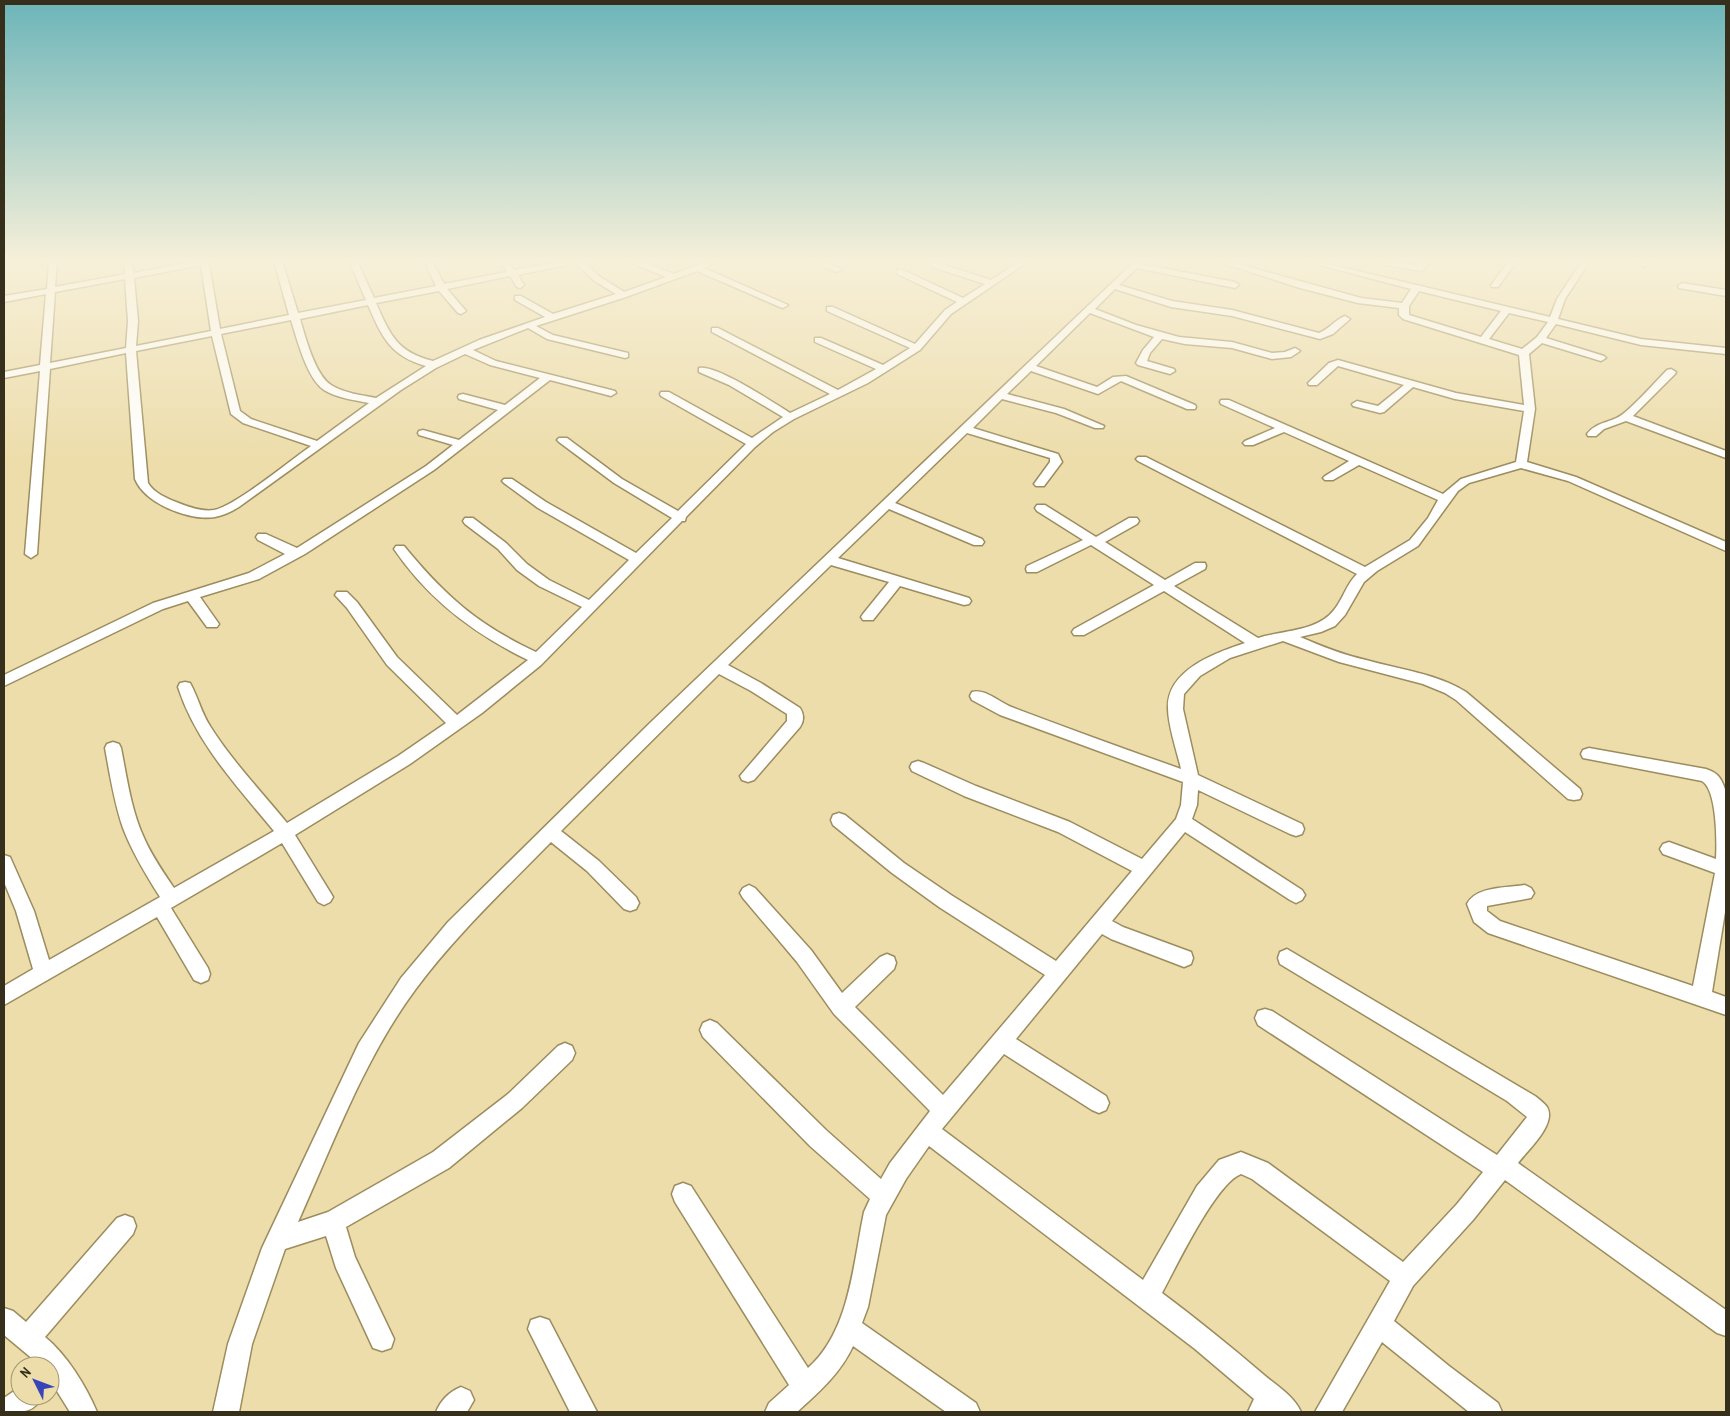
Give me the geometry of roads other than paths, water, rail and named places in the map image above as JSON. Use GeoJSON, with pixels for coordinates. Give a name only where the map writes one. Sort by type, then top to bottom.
{"type":"FeatureCollection","features":[{"type":"Feature","properties":{"kind":"street"},"geometry":{"type":"LineString","coordinates":[[31,554],[48,327]]}},
{"type":"Feature","properties":{"kind":"street"},"geometry":{"type":"LineString","coordinates":[[133,327],[131,349],[141,479],[145,489],[152,494],[179,507],[198,513],[218,513],[250,494],[378,402],[435,364],[465,350],[527,327]]}},
{"type":"Feature","properties":{"kind":"street"},"geometry":{"type":"LineString","coordinates":[[215,327],[235,412],[247,421],[320,445]]}},
{"type":"Feature","properties":{"kind":"street"},"geometry":{"type":"LineString","coordinates":[[4,375],[242,327]]}},
{"type":"Feature","properties":{"kind":"street"},"geometry":{"type":"LineString","coordinates":[[299,327],[316,374],[322,384],[329,388],[378,402]]}},
{"type":"Feature","properties":{"kind":"street"},"geometry":{"type":"LineString","coordinates":[[384,327],[390,340],[401,352],[411,358],[435,364]]}},
{"type":"Feature","properties":{"kind":"street"},"geometry":{"type":"LineString","coordinates":[[532,327],[550,337],[625,355]]}},
{"type":"Feature","properties":{"kind":"street"},"geometry":{"type":"LineString","coordinates":[[870,327],[916,348]]}},
{"type":"Feature","properties":{"kind":"street"},"geometry":{"type":"LineString","coordinates":[[4,996],[285,833],[404,760],[456,724],[538,659],[769,430],[790,417],[838,394],[883,369],[916,348],[934,327]]}},
{"type":"Feature","properties":{"kind":"street"},"geometry":{"type":"LineString","coordinates":[[226,1412],[240,1344],[270,1256],[366,1050],[408,984],[454,928],[717,666],[966,429],[1069,327]]}},
{"type":"Feature","properties":{"kind":"street"},"geometry":{"type":"LineString","coordinates":[[1137,327],[1160,336],[1196,342],[1234,345],[1278,357],[1295,352]]}},
{"type":"Feature","properties":{"kind":"street"},"geometry":{"type":"LineString","coordinates":[[1286,327],[1320,336],[1335,327]]}},
{"type":"Feature","properties":{"kind":"street"},"geometry":{"type":"LineString","coordinates":[[1442,327],[1524,353]]}},
{"type":"Feature","properties":{"kind":"street"},"geometry":{"type":"LineString","coordinates":[[1483,340],[1493,327]]}},
{"type":"Feature","properties":{"kind":"street"},"geometry":{"type":"LineString","coordinates":[[1524,353],[1540,339],[1549,327]]}},
{"type":"Feature","properties":{"kind":"street"},"geometry":{"type":"LineString","coordinates":[[1579,327],[1654,345],[1726,351]]}},
{"type":"Feature","properties":{"kind":"street"},"geometry":{"type":"LineString","coordinates":[[715,330],[838,394]]}},
{"type":"Feature","properties":{"kind":"street"},"geometry":{"type":"LineString","coordinates":[[1160,336],[1146,352],[1140,363],[1170,371]]}},
{"type":"Feature","properties":{"kind":"street"},"geometry":{"type":"LineString","coordinates":[[1540,339],[1602,358]]}},
{"type":"Feature","properties":{"kind":"street"},"geometry":{"type":"LineString","coordinates":[[818,340],[883,369]]}},
{"type":"Feature","properties":{"kind":"street"},"geometry":{"type":"LineString","coordinates":[[465,350],[493,363],[611,393]]}},
{"type":"Feature","properties":{"kind":"street"},"geometry":{"type":"LineString","coordinates":[[1521,464],[1530,409],[1524,353]]}},
{"type":"Feature","properties":{"kind":"street"},"geometry":{"type":"LineString","coordinates":[[1313,383],[1332,365],[1338,363],[1468,399],[1530,409]]}},
{"type":"Feature","properties":{"kind":"street"},"geometry":{"type":"LineString","coordinates":[[1030,367],[1098,391],[1122,378],[1191,407]]}},
{"type":"Feature","properties":{"kind":"street"},"geometry":{"type":"LineString","coordinates":[[703,370],[733,383],[790,417]]}},
{"type":"Feature","properties":{"kind":"street"},"geometry":{"type":"LineString","coordinates":[[1592,434],[1609,422],[1626,417],[1671,372]]}},
{"type":"Feature","properties":{"kind":"street"},"geometry":{"type":"LineString","coordinates":[[4,681],[158,606],[254,576],[295,554],[430,468],[549,376]]}},
{"type":"Feature","properties":{"kind":"street"},"geometry":{"type":"LineString","coordinates":[[1357,404],[1380,410],[1412,384]]}},
{"type":"Feature","properties":{"kind":"street"},"geometry":{"type":"LineString","coordinates":[[665,394],[723,428],[754,443]]}},
{"type":"Feature","properties":{"kind":"street"},"geometry":{"type":"LineString","coordinates":[[1001,395],[1060,411],[1099,426]]}},
{"type":"Feature","properties":{"kind":"street"},"geometry":{"type":"LineString","coordinates":[[463,397],[507,409]]}},
{"type":"Feature","properties":{"kind":"street"},"geometry":{"type":"LineString","coordinates":[[1225,402],[1445,498]]}},
{"type":"Feature","properties":{"kind":"street"},"geometry":{"type":"LineString","coordinates":[[1626,417],[1726,455]]}},
{"type":"Feature","properties":{"kind":"street"},"geometry":{"type":"LineString","coordinates":[[1248,443],[1284,428]]}},
{"type":"Feature","properties":{"kind":"street"},"geometry":{"type":"LineString","coordinates":[[966,429],[1054,456],[1056,462],[1040,484]]}},
{"type":"Feature","properties":{"kind":"street"},"geometry":{"type":"LineString","coordinates":[[423,433],[462,444]]}},
{"type":"Feature","properties":{"kind":"street"},"geometry":{"type":"LineString","coordinates":[[563,440],[618,481],[681,518]]}},
{"type":"Feature","properties":{"kind":"street"},"geometry":{"type":"LineString","coordinates":[[1142,459],[1366,573]]}},
{"type":"Feature","properties":{"kind":"street"},"geometry":{"type":"LineString","coordinates":[[1329,478],[1359,460]]}},
{"type":"Feature","properties":{"kind":"street"},"geometry":{"type":"LineString","coordinates":[[778,1412],[805,1388],[841,1345],[856,1308],[876,1212],[898,1171],[927,1131],[1183,822],[1189,805],[1191,780],[1174,710],[1177,692],[1195,672],[1225,655],[1284,636],[1316,629],[1330,623],[1340,612],[1359,579],[1414,543],[1454,488],[1465,481],[1521,464],[1572,479],[1726,547]]}},
{"type":"Feature","properties":{"kind":"street"},"geometry":{"type":"LineString","coordinates":[[508,481],[542,504],[637,559]]}},
{"type":"Feature","properties":{"kind":"street"},"geometry":{"type":"LineString","coordinates":[[887,504],[978,542]]}},
{"type":"Feature","properties":{"kind":"street"},"geometry":{"type":"LineString","coordinates":[[1041,508],[1257,644]]}},
{"type":"Feature","properties":{"kind":"street"},"geometry":{"type":"LineString","coordinates":[[469,521],[502,546],[522,567],[544,583],[590,606]]}},
{"type":"Feature","properties":{"kind":"street"},"geometry":{"type":"LineString","coordinates":[[1032,569],[1133,521]]}},
{"type":"Feature","properties":{"kind":"street"},"geometry":{"type":"LineString","coordinates":[[262,537],[295,554]]}},
{"type":"Feature","properties":{"kind":"street"},"geometry":{"type":"LineString","coordinates":[[400,549],[421,575],[475,624],[499,640],[538,659]]}},
{"type":"Feature","properties":{"kind":"street"},"geometry":{"type":"LineString","coordinates":[[828,560],[964,601]]}},
{"type":"Feature","properties":{"kind":"street"},"geometry":{"type":"LineString","coordinates":[[1079,632],[1200,566]]}},
{"type":"Feature","properties":{"kind":"street"},"geometry":{"type":"LineString","coordinates":[[868,616],[897,581]]}},
{"type":"Feature","properties":{"kind":"street"},"geometry":{"type":"LineString","coordinates":[[190,595],[212,624]]}},
{"type":"Feature","properties":{"kind":"street"},"geometry":{"type":"LineString","coordinates":[[342,595],[352,605],[392,661],[456,724]]}},
{"type":"Feature","properties":{"kind":"street"},"geometry":{"type":"LineString","coordinates":[[1284,636],[1304,645],[1364,665],[1437,682],[1450,688],[1462,696],[1574,794]]}},
{"type":"Feature","properties":{"kind":"street"},"geometry":{"type":"LineString","coordinates":[[717,666],[796,712],[795,723],[748,776]]}},
{"type":"Feature","properties":{"kind":"street"},"geometry":{"type":"LineString","coordinates":[[185,687],[193,711],[210,738],[223,757],[285,833],[324,897]]}},
{"type":"Feature","properties":{"kind":"street"},"geometry":{"type":"LineString","coordinates":[[977,696],[1006,711],[1191,780],[1296,829]]}},
{"type":"Feature","properties":{"kind":"street"},"geometry":{"type":"LineString","coordinates":[[113,748],[123,801],[135,837],[166,902],[174,932],[201,974]]}},
{"type":"Feature","properties":{"kind":"street"},"geometry":{"type":"LineString","coordinates":[[1589,754],[1706,774],[1714,780],[1721,800],[1725,846],[1724,868],[1701,997]]}},
{"type":"Feature","properties":{"kind":"street"},"geometry":{"type":"LineString","coordinates":[[918,767],[970,791],[1064,827],[1145,870]]}},
{"type":"Feature","properties":{"kind":"street"},"geometry":{"type":"LineString","coordinates":[[839,820],[898,868],[944,901],[1058,973]]}},
{"type":"Feature","properties":{"kind":"street"},"geometry":{"type":"LineString","coordinates":[[1183,822],[1296,895]]}},
{"type":"Feature","properties":{"kind":"street"},"geometry":{"type":"LineString","coordinates":[[550,832],[593,866],[630,903]]}},
{"type":"Feature","properties":{"kind":"street"},"geometry":{"type":"LineString","coordinates":[[1669,849],[1724,868]]}},
{"type":"Feature","properties":{"kind":"street"},"geometry":{"type":"LineString","coordinates":[[4,862],[25,911],[43,972]]}},
{"type":"Feature","properties":{"kind":"street"},"geometry":{"type":"LineString","coordinates":[[749,893],[804,956],[841,1007],[944,1111]]}},
{"type":"Feature","properties":{"kind":"street"},"geometry":{"type":"LineString","coordinates":[[1525,893],[1483,899],[1476,904],[1480,916],[1494,927],[1726,1006]]}},
{"type":"Feature","properties":{"kind":"street"},"geometry":{"type":"LineString","coordinates":[[1100,924],[1132,939],[1184,958]]}},
{"type":"Feature","properties":{"kind":"street"},"geometry":{"type":"LineString","coordinates":[[1287,958],[1528,1103],[1539,1114],[1538,1121],[1501,1167],[1405,1278],[1380,1325],[1328,1412]]}},
{"type":"Feature","properties":{"kind":"street"},"geometry":{"type":"LineString","coordinates":[[841,1007],[887,963]]}},
{"type":"Feature","properties":{"kind":"street"},"geometry":{"type":"LineString","coordinates":[[1265,1018],[1501,1167],[1726,1324]]}},
{"type":"Feature","properties":{"kind":"street"},"geometry":{"type":"LineString","coordinates":[[710,1030],[818,1138],[884,1196]]}},
{"type":"Feature","properties":{"kind":"street"},"geometry":{"type":"LineString","coordinates":[[1002,1041],[1099,1103]]}},
{"type":"Feature","properties":{"kind":"street"},"geometry":{"type":"LineString","coordinates":[[277,1240],[333,1222],[441,1160],[515,1101],[565,1053]]}},
{"type":"Feature","properties":{"kind":"street"},"geometry":{"type":"LineString","coordinates":[[927,1131],[1204,1340],[1273,1407]]}},
{"type":"Feature","properties":{"kind":"street"},"geometry":{"type":"LineString","coordinates":[[1147,1296],[1205,1194],[1227,1168],[1241,1162],[1260,1171],[1405,1278]]}},
{"type":"Feature","properties":{"kind":"street"},"geometry":{"type":"LineString","coordinates":[[683,1194],[805,1388]]}},
{"type":"Feature","properties":{"kind":"street"},"geometry":{"type":"LineString","coordinates":[[333,1222],[344,1260],[382,1339]]}},
{"type":"Feature","properties":{"kind":"street"},"geometry":{"type":"LineString","coordinates":[[27,1339],[125,1226]]}},
{"type":"Feature","properties":{"kind":"street"},"geometry":{"type":"LineString","coordinates":[[4,1320],[43,1351],[45,1356]]}},
{"type":"Feature","properties":{"kind":"street"},"geometry":{"type":"LineString","coordinates":[[1380,1325],[1440,1375],[1489,1412]]}},
{"type":"Feature","properties":{"kind":"street"},"geometry":{"type":"LineString","coordinates":[[848,1328],[967,1412]]}},
{"type":"Feature","properties":{"kind":"street"},"geometry":{"type":"LineString","coordinates":[[540,1329],[584,1412]]}},
{"type":"Feature","properties":{"kind":"street"},"geometry":{"type":"LineString","coordinates":[[60,1383],[84,1412]]}}]}
